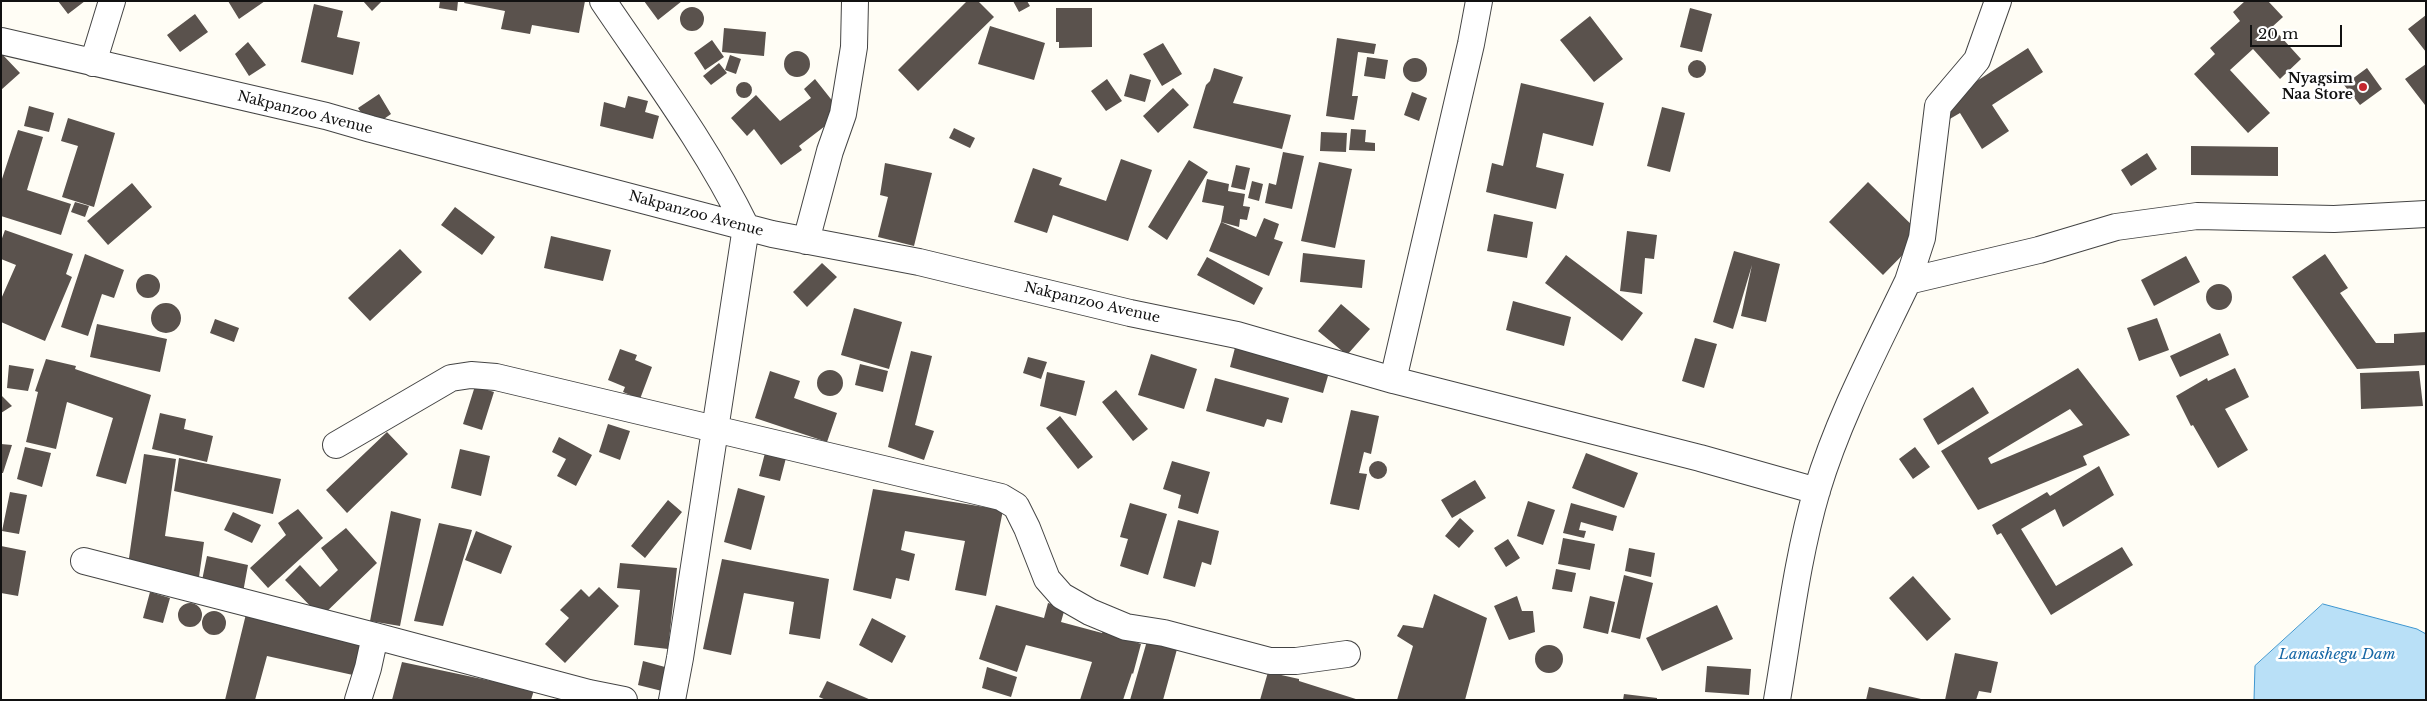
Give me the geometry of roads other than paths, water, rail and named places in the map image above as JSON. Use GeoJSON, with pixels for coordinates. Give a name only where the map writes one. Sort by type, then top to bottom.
{"type":"FeatureCollection","features":[{"type":"Feature","properties":{"kind":"street"},"geometry":{"type":"LineString","coordinates":[[93,63],[112,1]]}},
{"type":"Feature","properties":{"kind":"street"},"geometry":{"type":"LineString","coordinates":[[603,1],[730,194],[746,227],[672,700]]}},
{"type":"Feature","properties":{"kind":"street"},"geometry":{"type":"LineString","coordinates":[[806,241],[830,151],[843,114],[854,47],[855,1]]}},
{"type":"Feature","properties":{"kind":"street"},"geometry":{"type":"LineString","coordinates":[[1393,380],[1471,44],[1478,1]]}},
{"type":"Feature","properties":{"kind":"street"},"geometry":{"type":"LineString","coordinates":[[1777,700],[1797,578],[1816,491],[1859,378],[1874,353],[1908,282],[1922,238],[1938,106],[1977,60],[1998,1]]}},
{"type":"Feature","properties":{"kind":"street","name":"Nakpanzoo Avenue"},"geometry":{"type":"LineString","coordinates":[[1,41],[326,116],[746,227],[806,241],[919,262],[1130,313],[1237,335],[1393,380],[1700,458],[1816,491]]}},
{"type":"Feature","properties":{"kind":"street"},"geometry":{"type":"LineString","coordinates":[[1908,282],[2039,250],[2116,227],[2188,217],[2334,219],[2426,214]]}},
{"type":"Feature","properties":{"kind":"street"},"geometry":{"type":"LineString","coordinates":[[336,445],[451,378],[471,375],[496,377],[1001,497],[1016,506],[1027,528],[1047,579],[1062,596],[1090,612],[1126,627],[1164,633],[1270,662],[1348,654]]}},
{"type":"Feature","properties":{"kind":"street"},"geometry":{"type":"LineString","coordinates":[[84,561],[589,693],[624,700]]}},
{"type":"Feature","properties":{"kind":"street"},"geometry":{"type":"LineString","coordinates":[[358,700],[375,636]]}},
{"type":"Feature","properties":{"kind":"water","name":"Lamashegu Dam"},"geometry":{"type":"Polygon","coordinates":[[[2323,604],[2417,629],[2426,634],[2426,700],[2254,700],[2255,666],[2323,604]]]}},
{"type":"Feature","properties":{"kind":"place","name":"Nyagsim Naa Store"},"geometry":{"type":"Point","coordinates":[2363,87]}}]}
